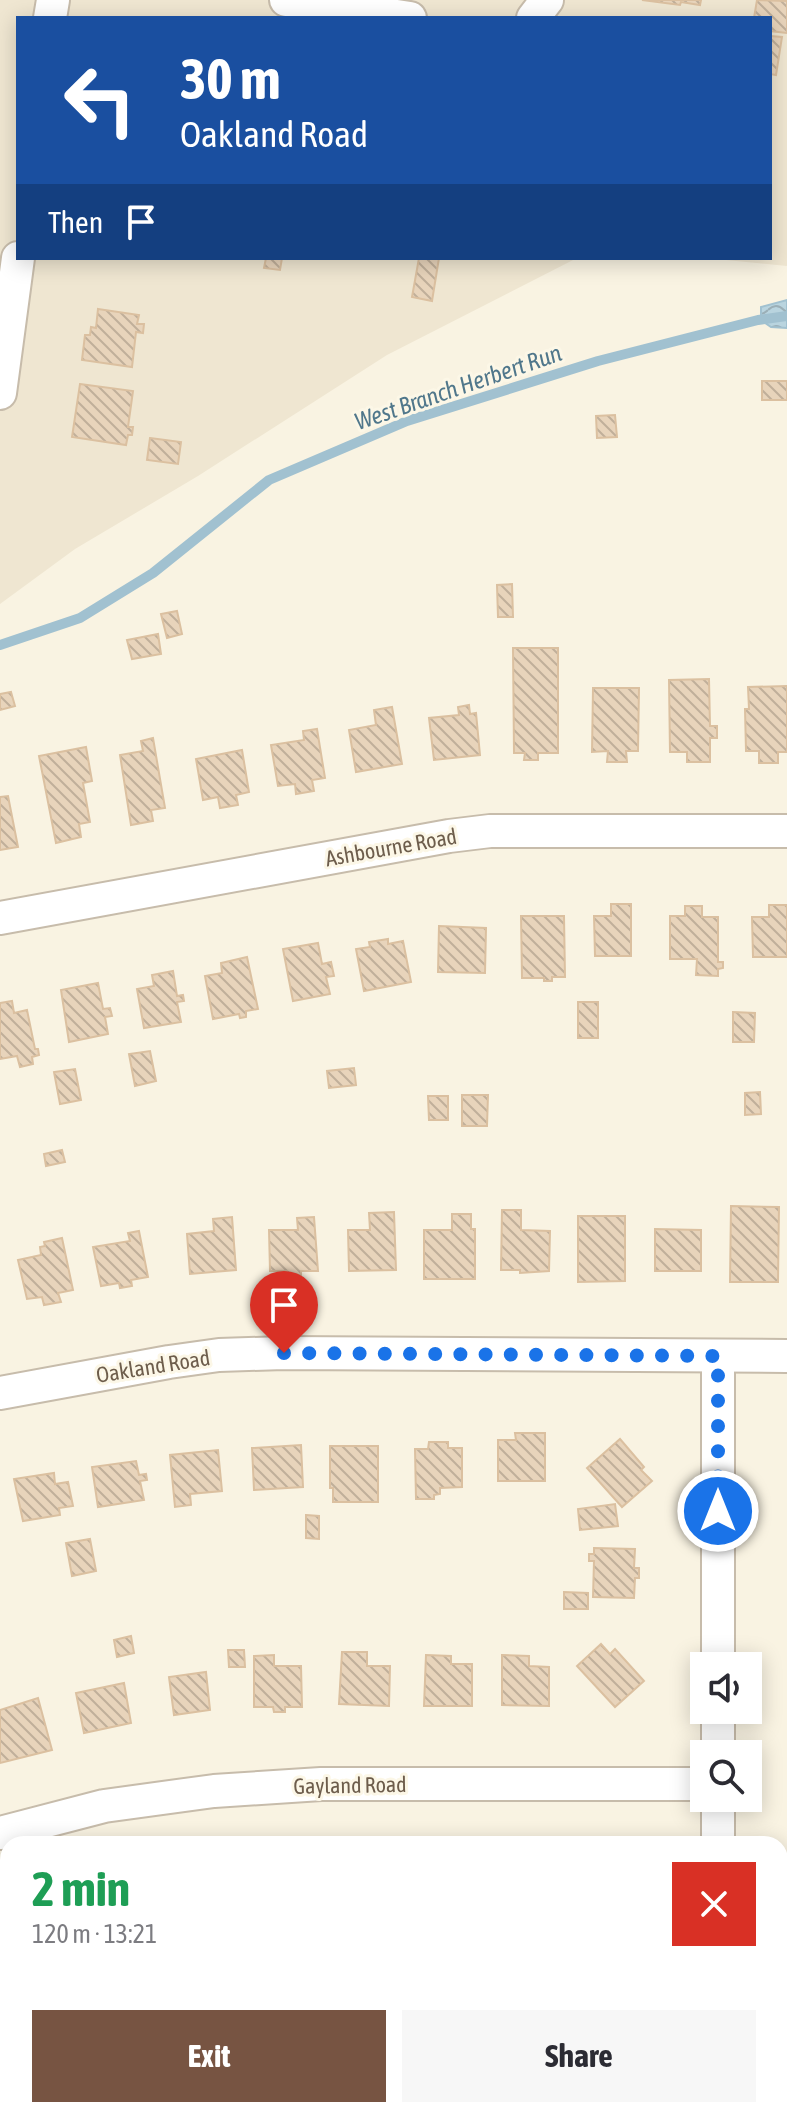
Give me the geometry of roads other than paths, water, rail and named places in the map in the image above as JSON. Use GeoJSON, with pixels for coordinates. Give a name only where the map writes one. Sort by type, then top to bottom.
{"type":"FeatureCollection","features":[{"type":"Feature","properties":{"kind":"street"},"geometry":{"type":"LineString","coordinates":[[286,0],[396,16]]}},
{"type":"Feature","properties":{"kind":"street"},"geometry":{"type":"LineString","coordinates":[[535,16],[547,0]]}},
{"type":"Feature","properties":{"kind":"street"},"geometry":{"type":"LineString","coordinates":[[0,393],[18,260]]}},
{"type":"Feature","properties":{"kind":"street","name":"Ashbourne Road"},"geometry":{"type":"LineString","coordinates":[[0,918],[490,831],[787,831]]}},
{"type":"Feature","properties":{"kind":"street","name":"Oakland Road"},"geometry":{"type":"LineString","coordinates":[[0,1393],[219,1355],[787,1356]]}},
{"type":"Feature","properties":{"kind":"street"},"geometry":{"type":"LineString","coordinates":[[718,1356],[718,1652]]}},
{"type":"Feature","properties":{"kind":"street","name":"Gayland Road"},"geometry":{"type":"LineString","coordinates":[[0,1833],[104,1806],[214,1791],[321,1784],[690,1784]]}},
{"type":"Feature","properties":{"kind":"street"},"geometry":{"type":"LineString","coordinates":[[718,1812],[718,1836]]}},
{"type":"Feature","properties":{"kind":"water"},"geometry":{"type":"Polygon","coordinates":[[[787,300],[787,328],[771,327],[761,320],[761,307],[787,300]]]}},
{"type":"Feature","properties":{"kind":"waterway","name":"West Branch Herbert Run"},"geometry":{"type":"LineString","coordinates":[[0,645],[80,618],[153,573],[269,480],[407,421],[598,361],[758,320],[787,316]]}}]}
